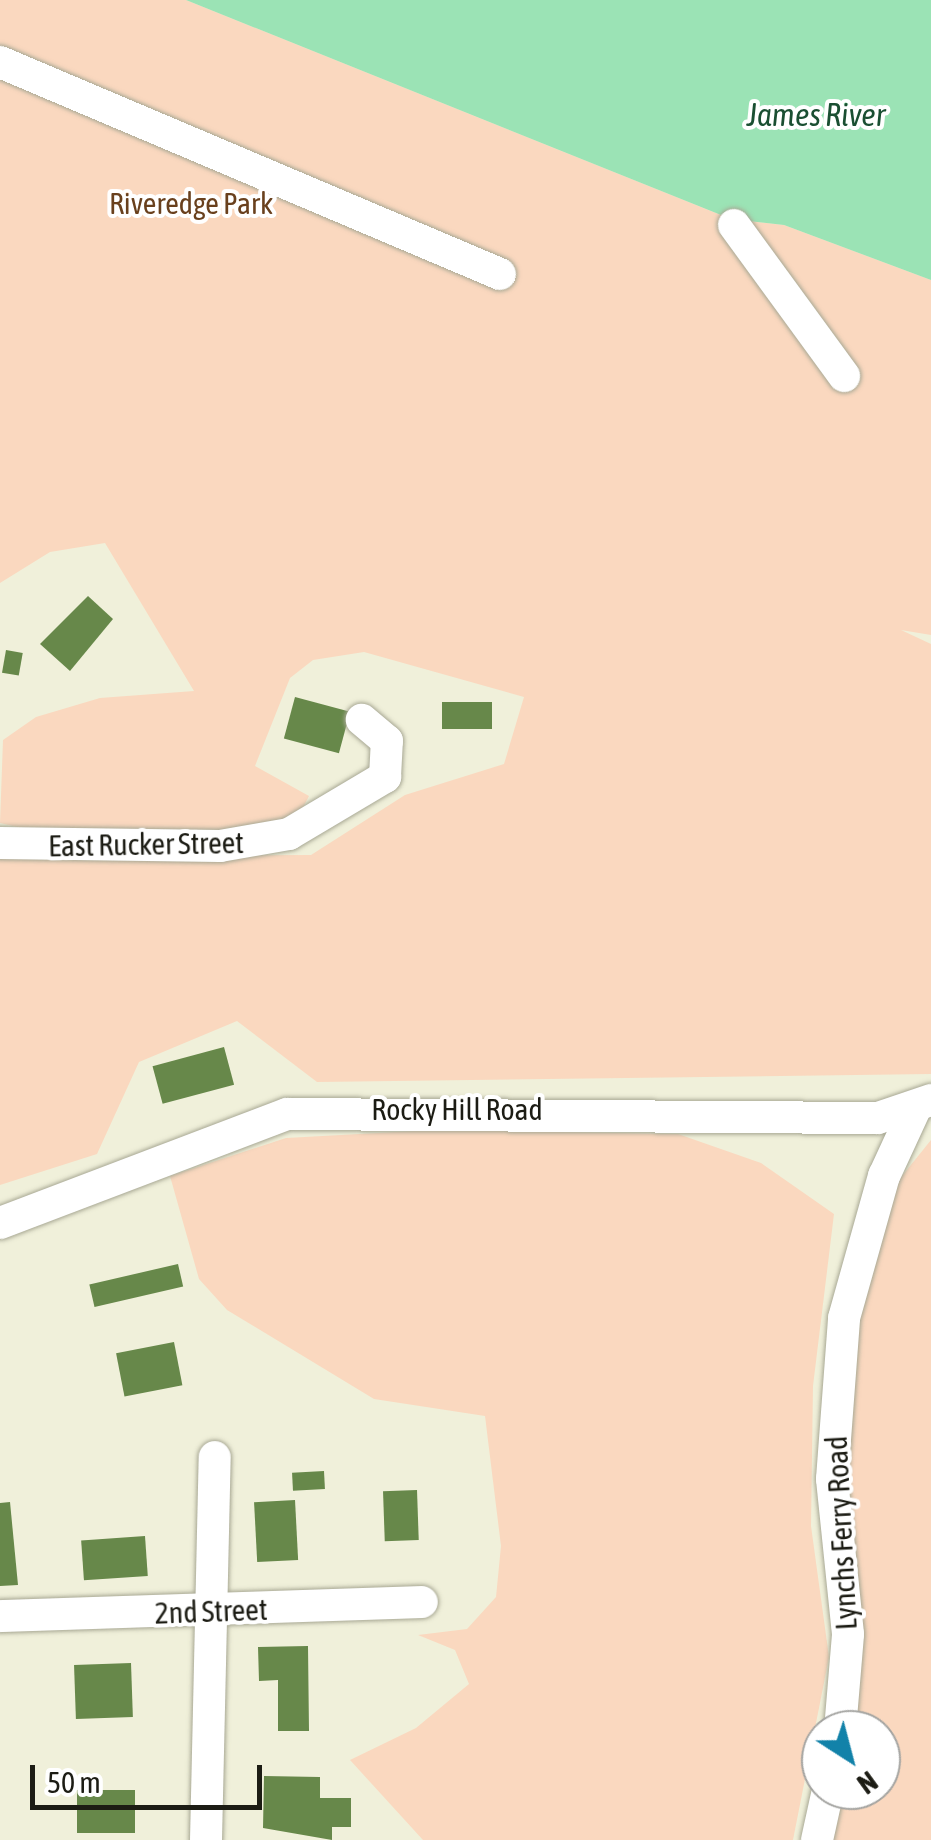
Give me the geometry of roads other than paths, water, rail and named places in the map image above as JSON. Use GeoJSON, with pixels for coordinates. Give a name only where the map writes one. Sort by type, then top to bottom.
{"type":"FeatureCollection","features":[{"type":"Feature","properties":{"kind":"street"},"geometry":{"type":"LineString","coordinates":[[0,62],[500,274]]}},
{"type":"Feature","properties":{"kind":"street"},"geometry":{"type":"LineString","coordinates":[[734,225],[844,376]]}},
{"type":"Feature","properties":{"kind":"street","name":"East Rucker Street"},"geometry":{"type":"LineString","coordinates":[[0,843],[220,846],[289,834],[384,777],[387,742],[362,720]]}},
{"type":"Feature","properties":{"kind":"street","name":"Rocky Hill Road"},"geometry":{"type":"LineString","coordinates":[[0,1223],[250,1124],[318,1110],[843,1118],[923,1104]]}},
{"type":"Feature","properties":{"kind":"street","name":"Lynchs Ferry Road"},"geometry":{"type":"LineString","coordinates":[[842,1710],[848,1634],[832,1479],[840,1355],[861,1246],[923,1104]]}},
{"type":"Feature","properties":{"kind":"street"},"geometry":{"type":"LineString","coordinates":[[206,1840],[214,1457]]}},
{"type":"Feature","properties":{"kind":"street","name":"2nd Street"},"geometry":{"type":"LineString","coordinates":[[0,1616],[422,1602]]}},
{"type":"Feature","properties":{"kind":"street"},"geometry":{"type":"LineString","coordinates":[[817,1840],[824,1810]]}},
{"type":"Feature","properties":{"kind":"water","name":"James River"},"geometry":{"type":"Polygon","coordinates":[[[186,0],[931,0],[931,280],[784,225],[731,219],[186,0]]]}},
{"type":"Feature","properties":{"kind":"park label","name":"Riveredge Park"},"geometry":{"type":"Point","coordinates":[191,203]}}]}
